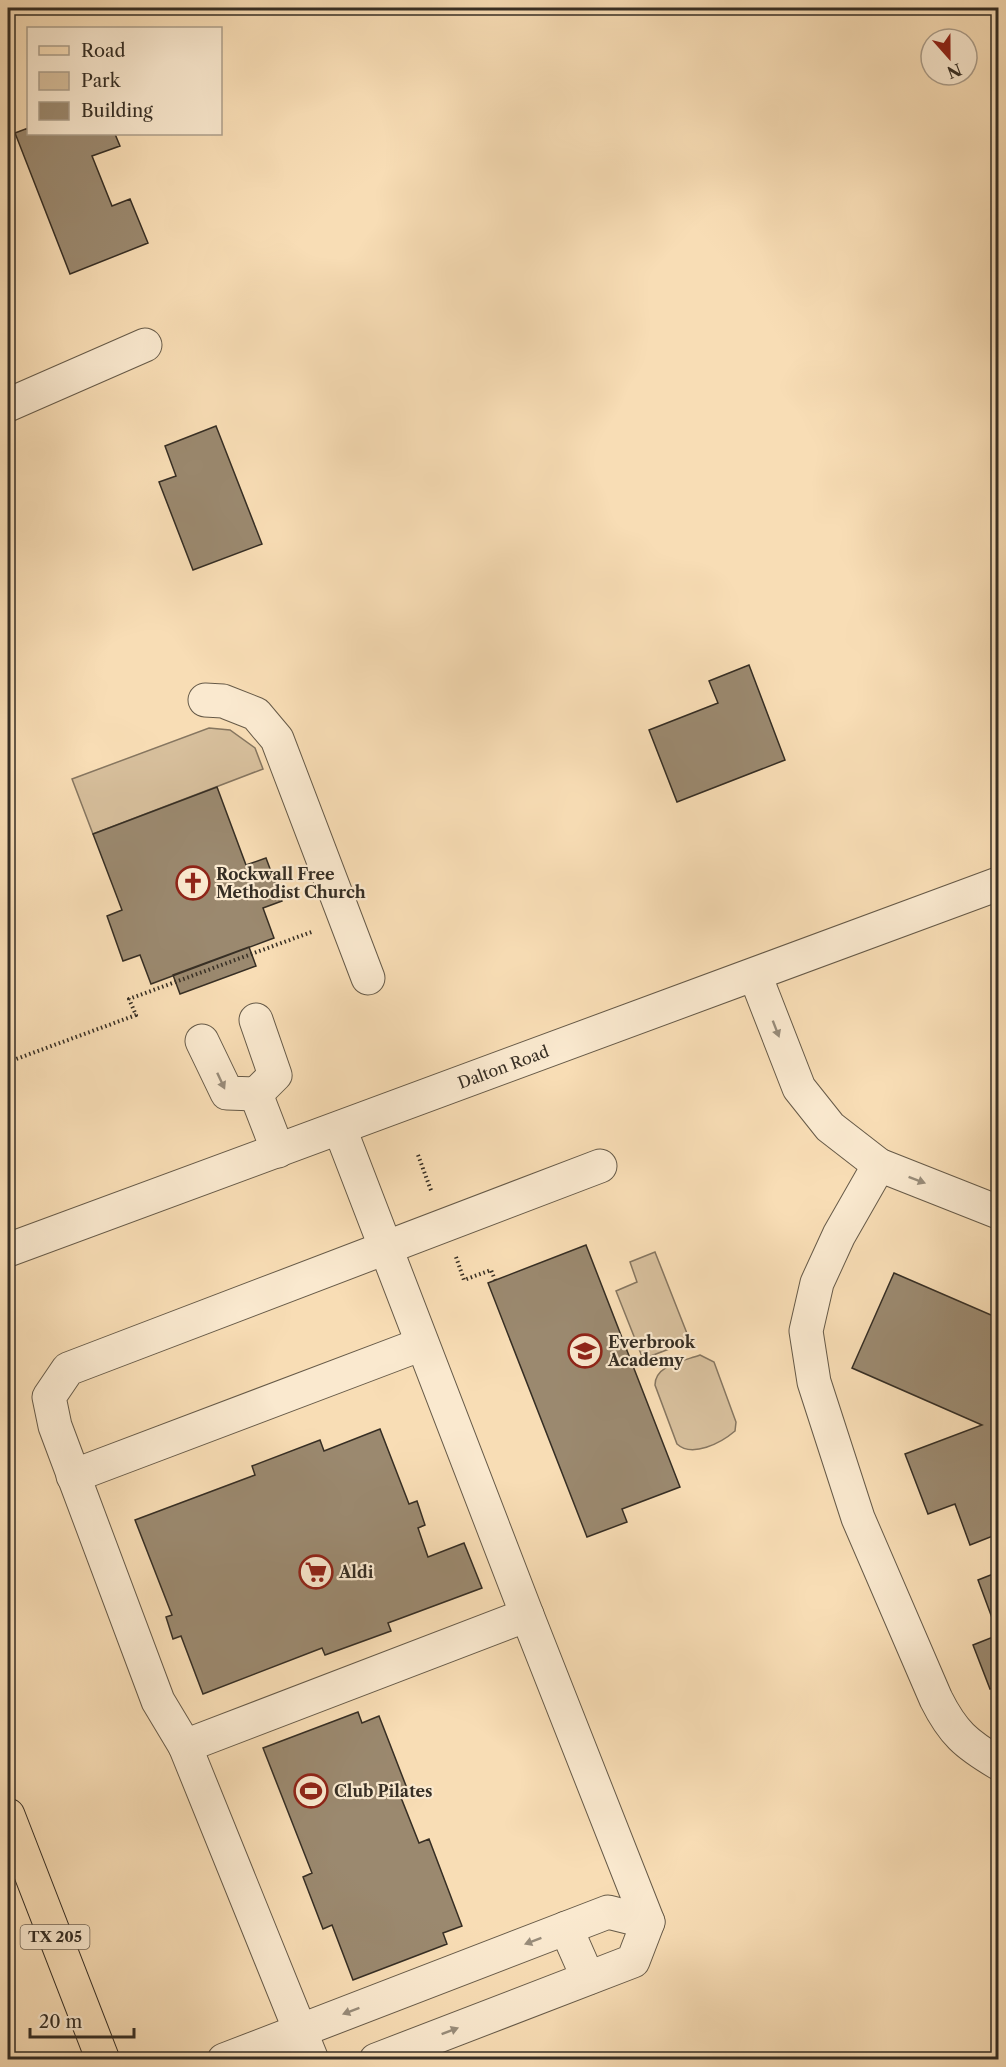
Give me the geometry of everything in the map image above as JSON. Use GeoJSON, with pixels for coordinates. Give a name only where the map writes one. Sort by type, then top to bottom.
{"type":"FeatureCollection","features":[{"type":"Feature","properties":{"kind":"main road","name":"TX 205"},"geometry":{"type":"LineString","coordinates":[[8,1815],[103,2060]]}},
{"type":"Feature","properties":{"kind":"street"},"geometry":{"type":"LineString","coordinates":[[8,405],[145,345]]}},
{"type":"Feature","properties":{"kind":"street"},"geometry":{"type":"LineString","coordinates":[[205,700],[223,701],[256,714],[277,739],[368,978]]}},
{"type":"Feature","properties":{"kind":"street","name":"Dalton Road"},"geometry":{"type":"LineString","coordinates":[[8,1250],[999,884]]}},
{"type":"Feature","properties":{"kind":"street"},"geometry":{"type":"LineString","coordinates":[[754,975],[799,1088],[830,1127],[879,1165],[999,1212]]}},
{"type":"Feature","properties":{"kind":"street"},"geometry":{"type":"LineString","coordinates":[[202,1041],[227,1093],[256,1094],[276,1075],[256,1020]]}},
{"type":"Feature","properties":{"kind":"street"},"geometry":{"type":"LineString","coordinates":[[256,1094],[278,1151]]}},
{"type":"Feature","properties":{"kind":"street"},"geometry":{"type":"LineString","coordinates":[[340,1129],[648,1922],[633,1961],[376,2060]]}},
{"type":"Feature","properties":{"kind":"street"},"geometry":{"type":"LineString","coordinates":[[879,1165],[839,1234],[817,1283],[806,1330],[814,1382],[858,1518],[936,1699],[948,1723],[959,1736],[999,1763]]}},
{"type":"Feature","properties":{"kind":"street"},"geometry":{"type":"LineString","coordinates":[[306,2045],[185,1746],[158,1701],[55,1426],[49,1397],[68,1369],[600,1166]]}},
{"type":"Feature","properties":{"kind":"street"},"geometry":{"type":"LineString","coordinates":[[73,1476],[422,1344]]}},
{"type":"Feature","properties":{"kind":"street"},"geometry":{"type":"LineString","coordinates":[[185,1746],[527,1615]]}},
{"type":"Feature","properties":{"kind":"street"},"geometry":{"type":"LineString","coordinates":[[224,2060],[306,2045],[566,1928],[608,1912],[648,1922]]}},
{"type":"Feature","properties":{"kind":"street"},"geometry":{"type":"LineString","coordinates":[[566,1928],[588,1978]]}},
{"type":"Feature","properties":{"kind":"path"},"geometry":{"type":"LineString","coordinates":[[8,1062],[136,1015],[129,999],[345,919]]}},
{"type":"Feature","properties":{"kind":"green space"},"geometry":{"type":"Polygon","coordinates":[[[209,728],[230,730],[255,748],[263,769],[93,834],[72,779],[209,728]]]}},
{"type":"Feature","properties":{"kind":"green space"},"geometry":{"type":"Polygon","coordinates":[[[655,1252],[690,1341],[643,1359],[616,1291],[637,1282],[630,1262],[655,1252]]]}},
{"type":"Feature","properties":{"kind":"green space"},"geometry":{"type":"Polygon","coordinates":[[[700,1355],[714,1362],[736,1422],[735,1431],[722,1440],[706,1447],[690,1450],[677,1444],[655,1385],[656,1378],[665,1368],[700,1355]]]}},
{"type":"Feature","properties":{"kind":"building"},"geometry":{"type":"Polygon","coordinates":[[[27,128],[27,135],[115,135],[120,146],[92,156],[112,206],[130,199],[148,243],[70,274],[15,133],[27,128]]]}},
{"type":"Feature","properties":{"kind":"building"},"geometry":{"type":"Polygon","coordinates":[[[216,426],[262,544],[193,570],[159,482],[176,476],[165,446],[216,426]]]}},
{"type":"Feature","properties":{"kind":"building"},"geometry":{"type":"Polygon","coordinates":[[[749,665],[785,760],[677,802],[649,730],[718,703],[709,681],[749,665]]]}},
{"type":"Feature","properties":{"kind":"building","name":"Rockwall Free Methodist Church"},"geometry":{"type":"Polygon","coordinates":[[[217,787],[246,865],[266,858],[282,901],[263,908],[274,938],[151,984],[140,955],[123,961],[107,916],[122,910],[93,834],[217,787]]]}},
{"type":"Feature","properties":{"kind":"building"},"geometry":{"type":"Polygon","coordinates":[[[249,947],[256,966],[180,994],[173,975],[249,947]]]}},
{"type":"Feature","properties":{"kind":"building"},"geometry":{"type":"Polygon","coordinates":[[[586,1245],[680,1487],[622,1509],[627,1522],[587,1537],[488,1283],[586,1245]]]}},
{"type":"Feature","properties":{"kind":"building"},"geometry":{"type":"Polygon","coordinates":[[[894,1273],[998,1318],[998,1534],[970,1545],[955,1504],[928,1514],[905,1454],[982,1425],[852,1368],[894,1273]]]}},
{"type":"Feature","properties":{"kind":"building","name":"Aldi"},"geometry":{"type":"Polygon","coordinates":[[[380,1429],[409,1504],[417,1501],[425,1525],[418,1528],[428,1557],[464,1543],[482,1588],[388,1623],[391,1631],[325,1655],[322,1648],[203,1694],[181,1636],[173,1639],[166,1617],[172,1615],[135,1520],[255,1475],[252,1466],[320,1440],[324,1451],[380,1429]]]}},
{"type":"Feature","properties":{"kind":"building"},"geometry":{"type":"Polygon","coordinates":[[[998,1572],[998,1634],[978,1580],[998,1572]]]}},
{"type":"Feature","properties":{"kind":"building"},"geometry":{"type":"Polygon","coordinates":[[[998,1635],[998,1686],[990,1689],[973,1645],[998,1635]]]}},
{"type":"Feature","properties":{"kind":"building"},"geometry":{"type":"Polygon","coordinates":[[[358,1712],[362,1723],[379,1716],[408,1791],[400,1795],[419,1843],[429,1839],[462,1926],[443,1933],[447,1944],[353,1980],[332,1925],[323,1929],[303,1877],[312,1873],[263,1748],[358,1712]]]}},
{"type":"Feature","properties":{"kind":"place","name":"Rockwall Free Methodist Church"},"geometry":{"type":"Point","coordinates":[193,883]}},
{"type":"Feature","properties":{"kind":"place","name":"Everbrook Academy"},"geometry":{"type":"Point","coordinates":[585,1351]}},
{"type":"Feature","properties":{"kind":"place","name":"Aldi"},"geometry":{"type":"Point","coordinates":[316,1572]}},
{"type":"Feature","properties":{"kind":"place","name":"Club Pilates"},"geometry":{"type":"Point","coordinates":[311,1791]}}]}
